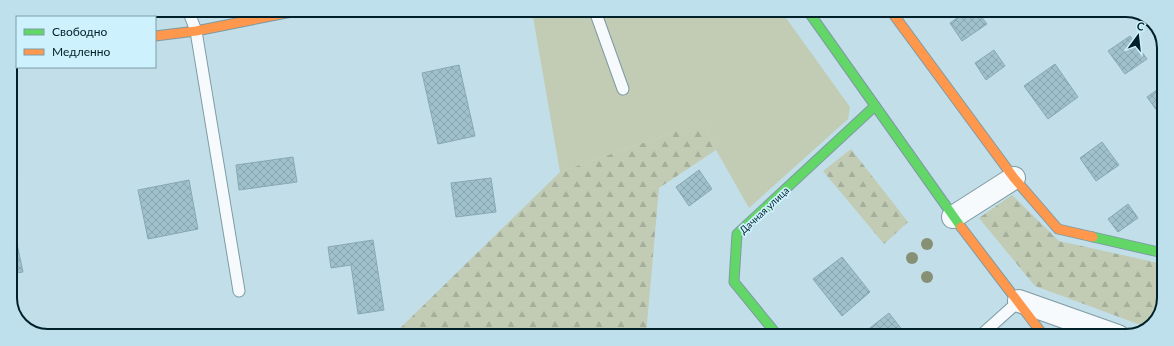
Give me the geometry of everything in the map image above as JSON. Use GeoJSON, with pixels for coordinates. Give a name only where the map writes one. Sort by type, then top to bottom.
{"type":"FeatureCollection","features":[{"type":"Feature","properties":{"kind":"street"},"geometry":{"type":"LineString","coordinates":[[156,36],[196,31],[267,17]]}},
{"type":"Feature","properties":{"kind":"street"},"geometry":{"type":"LineString","coordinates":[[812,17],[953,216],[1039,329]]}},
{"type":"Feature","properties":{"kind":"street"},"geometry":{"type":"LineString","coordinates":[[895,17],[1014,178],[1058,229],[1157,252]]}},
{"type":"Feature","properties":{"kind":"street","name":"Дачная улица"},"geometry":{"type":"LineString","coordinates":[[772,329],[734,282],[737,234],[875,106]]}},
{"type":"Feature","properties":{"kind":"street"},"geometry":{"type":"LineString","coordinates":[[953,216],[1014,178]]}},
{"type":"Feature","properties":{"kind":"street"},"geometry":{"type":"LineString","coordinates":[[1019,301],[1098,329]]}},
{"type":"Feature","properties":{"kind":"lane"},"geometry":{"type":"LineString","coordinates":[[191,17],[196,31],[239,291]]}},
{"type":"Feature","properties":{"kind":"lane"},"geometry":{"type":"LineString","coordinates":[[597,17],[624,90]]}},
{"type":"Feature","properties":{"kind":"lane"},"geometry":{"type":"LineString","coordinates":[[988,329],[1019,301]]}},
{"type":"Feature","properties":{"kind":"green space"},"geometry":{"type":"Polygon","coordinates":[[[533,17],[785,17],[850,107],[848,119],[749,208],[716,150],[703,122],[560,172],[533,17]]]}},
{"type":"Feature","properties":{"kind":"green space"},"geometry":{"type":"Polygon","coordinates":[[[703,122],[716,150],[659,188],[647,329],[399,329],[560,172],[703,122]]]}},
{"type":"Feature","properties":{"kind":"green space"},"geometry":{"type":"Polygon","coordinates":[[[851,149],[908,222],[884,244],[823,171],[851,149]]]}},
{"type":"Feature","properties":{"kind":"green space"},"geometry":{"type":"Polygon","coordinates":[[[1012,195],[1059,241],[1157,263],[1157,298],[1155,310],[1148,320],[1141,325],[1035,286],[979,218],[1012,195]]]}},
{"type":"Feature","properties":{"kind":"building"},"geometry":{"type":"Polygon","coordinates":[[[958,17],[982,17],[987,24],[962,41],[950,23],[958,17]]]}},
{"type":"Feature","properties":{"kind":"building"},"geometry":{"type":"Polygon","coordinates":[[[1130,36],[1147,59],[1125,74],[1108,51],[1130,36]]]}},
{"type":"Feature","properties":{"kind":"building"},"geometry":{"type":"Polygon","coordinates":[[[994,50],[1005,66],[986,80],[975,63],[994,50]]]}},
{"type":"Feature","properties":{"kind":"building"},"geometry":{"type":"Polygon","coordinates":[[[1055,64],[1078,97],[1048,119],[1024,86],[1055,64]]]}},
{"type":"Feature","properties":{"kind":"building"},"geometry":{"type":"Polygon","coordinates":[[[459,65],[475,136],[438,144],[422,73],[459,65]]]}},
{"type":"Feature","properties":{"kind":"building"},"geometry":{"type":"Polygon","coordinates":[[[1157,90],[1157,111],[1147,97],[1157,90]]]}},
{"type":"Feature","properties":{"kind":"building"},"geometry":{"type":"Polygon","coordinates":[[[1102,142],[1119,165],[1096,181],[1080,158],[1102,142]]]}},
{"type":"Feature","properties":{"kind":"building"},"geometry":{"type":"Polygon","coordinates":[[[293,157],[297,182],[239,190],[236,165],[293,157]]]}},
{"type":"Feature","properties":{"kind":"building"},"geometry":{"type":"Polygon","coordinates":[[[699,170],[712,189],[689,206],[676,187],[699,170]]]}},
{"type":"Feature","properties":{"kind":"building"},"geometry":{"type":"Polygon","coordinates":[[[491,178],[496,212],[456,217],[451,183],[491,178]]]}},
{"type":"Feature","properties":{"kind":"building"},"geometry":{"type":"Polygon","coordinates":[[[189,180],[198,229],[148,239],[138,190],[189,180]]]}},
{"type":"Feature","properties":{"kind":"building"},"geometry":{"type":"Polygon","coordinates":[[[1128,204],[1138,218],[1118,232],[1108,219],[1128,204]]]}},
{"type":"Feature","properties":{"kind":"building"},"geometry":{"type":"Polygon","coordinates":[[[373,240],[384,310],[358,314],[351,265],[331,268],[328,247],[373,240]]]}},
{"type":"Feature","properties":{"kind":"building"},"geometry":{"type":"Polygon","coordinates":[[[17,244],[23,272],[17,273],[17,244]]]}},
{"type":"Feature","properties":{"kind":"building"},"geometry":{"type":"Polygon","coordinates":[[[842,257],[870,292],[842,316],[813,279],[842,257]]]}},
{"type":"Feature","properties":{"kind":"building"},"geometry":{"type":"Polygon","coordinates":[[[889,313],[902,329],[869,329],[889,313]]]}},
{"type":"Feature","properties":{"kind":"traffic: fast"},"geometry":{"type":"LineString","coordinates":[[812,17],[961,227]]}},
{"type":"Feature","properties":{"kind":"traffic: fast"},"geometry":{"type":"LineString","coordinates":[[772,329],[734,282],[737,234],[875,106]]}},
{"type":"Feature","properties":{"kind":"traffic: fast"},"geometry":{"type":"LineString","coordinates":[[1093,237],[1157,252]]}},
{"type":"Feature","properties":{"kind":"traffic: slow"},"geometry":{"type":"LineString","coordinates":[[156,36],[196,31],[267,17]]}},
{"type":"Feature","properties":{"kind":"traffic: slow"},"geometry":{"type":"LineString","coordinates":[[895,17],[1014,178],[1058,229],[1093,237]]}},
{"type":"Feature","properties":{"kind":"traffic: slow"},"geometry":{"type":"LineString","coordinates":[[961,227],[1039,329]]}}]}
